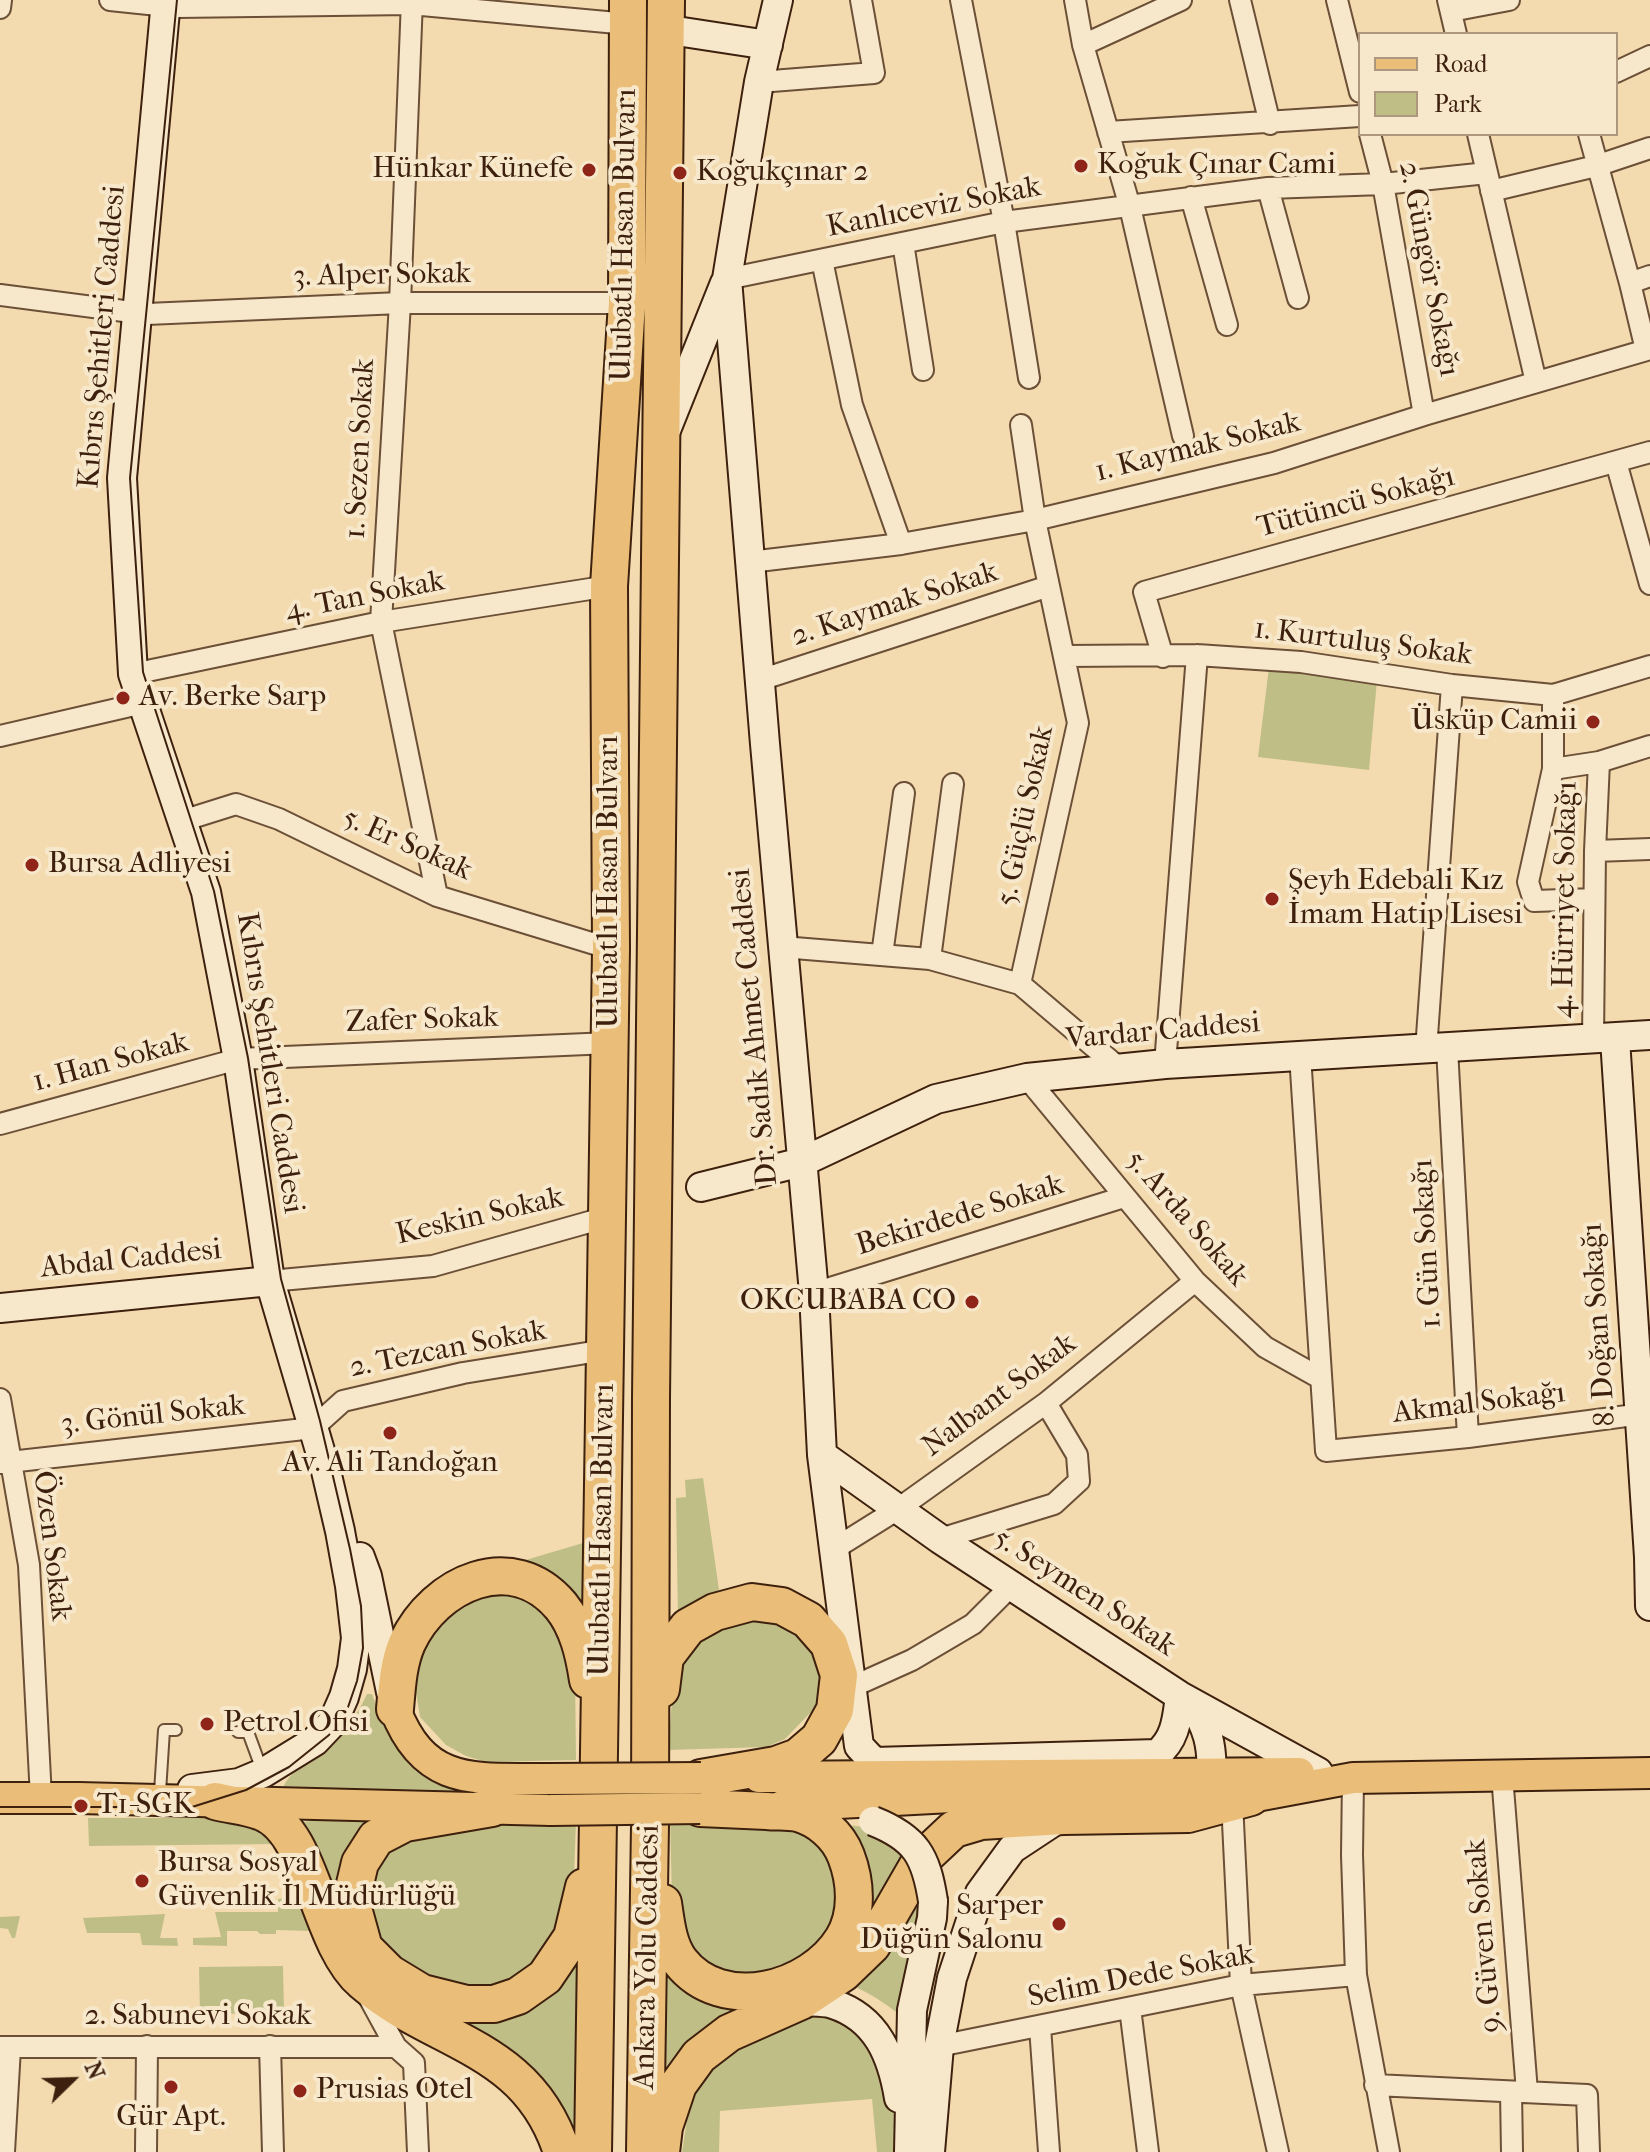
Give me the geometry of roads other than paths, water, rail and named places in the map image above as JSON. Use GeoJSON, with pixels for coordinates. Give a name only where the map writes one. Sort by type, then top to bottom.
{"type":"FeatureCollection","features":[{"type":"Feature","properties":{"kind":"highway","name":"Ulubatlı Hasan Bulvarı"},"geometry":{"type":"LineString","coordinates":[[650,1762],[666,0]]}},
{"type":"Feature","properties":{"kind":"highway","name":"Ulubatlı Hasan Bulvarı"},"geometry":{"type":"LineString","coordinates":[[601,1765],[611,949],[609,586],[627,303],[628,12]]}},
{"type":"Feature","properties":{"kind":"highway"},"geometry":{"type":"LineString","coordinates":[[663,165],[684,16]]}},
{"type":"Feature","properties":{"kind":"highway"},"geometry":{"type":"LineString","coordinates":[[395,1709],[398,1673],[407,1643],[421,1619],[440,1599],[461,1585],[482,1578],[505,1576],[528,1581],[547,1593],[562,1608],[583,1650],[601,1765]]}},
{"type":"Feature","properties":{"kind":"highway"},"geometry":{"type":"LineString","coordinates":[[650,1762],[665,1657],[688,1627],[715,1612],[752,1602],[782,1606],[808,1620],[829,1644],[839,1675],[835,1710],[819,1739],[798,1757],[700,1793]]}},
{"type":"Feature","properties":{"kind":"highway","name":"Ankara Yolu Caddesi"},"geometry":{"type":"LineString","coordinates":[[645,2152],[650,1762]]}},
{"type":"Feature","properties":{"kind":"highway","name":"Ankara Yolu Caddesi"},"geometry":{"type":"LineString","coordinates":[[593,2152],[601,1765]]}},
{"type":"Feature","properties":{"kind":"highway"},"geometry":{"type":"LineString","coordinates":[[661,2152],[664,2127],[678,2085],[699,2056],[729,2033],[801,2001],[843,1973],[872,1945],[921,1860],[954,1829],[981,1821],[1188,1814],[1231,1791]]}},
{"type":"Feature","properties":{"kind":"highway"},"geometry":{"type":"LineString","coordinates":[[650,1825],[668,1937],[681,1962],[703,1980],[727,1990],[751,1993],[774,1990],[802,1976],[827,1957],[844,1938],[854,1908],[853,1874],[843,1849],[825,1825],[797,1813],[700,1793]]}},
{"type":"Feature","properties":{"kind":"highway"},"geometry":{"type":"LineString","coordinates":[[215,1801],[264,1813],[285,1827],[303,1861],[332,1939],[361,1981],[402,2009],[489,2055],[526,2089],[556,2132],[562,2152]]}},
{"type":"Feature","properties":{"kind":"highway"},"geometry":{"type":"LineString","coordinates":[[492,1808],[405,1823],[376,1838],[360,1863],[351,1901],[364,1948],[389,1973],[422,1993],[466,2004],[494,2004],[518,1996],[545,1977],[572,1937],[599,1827]]}},
{"type":"Feature","properties":{"kind":"main road"},"geometry":{"type":"LineString","coordinates":[[395,1709],[405,1736],[427,1759],[455,1774],[483,1778],[548,1779],[812,1805],[970,1796],[1231,1791],[1353,1778],[1650,1773]]}},
{"type":"Feature","properties":{"kind":"main road"},"geometry":{"type":"LineString","coordinates":[[0,1798],[551,1810],[700,1793],[1231,1791],[1318,1772],[1353,1778]]}},
{"type":"Feature","properties":{"kind":"street"},"geometry":{"type":"LineString","coordinates":[[0,8],[1,0]]}},
{"type":"Feature","properties":{"kind":"street"},"geometry":{"type":"LineString","coordinates":[[110,0],[166,3],[412,2],[628,12]]}},
{"type":"Feature","properties":{"kind":"street","name":"Dr. Sadık Ahmet Caddesi"},"geometry":{"type":"LineString","coordinates":[[778,0],[759,82],[727,279],[814,1293],[822,1455],[859,1746],[874,1762],[1157,1754],[1165,1747],[1176,1727],[1186,1700]]}},
{"type":"Feature","properties":{"kind":"street"},"geometry":{"type":"LineString","coordinates":[[759,82],[874,73],[861,0]]}},
{"type":"Feature","properties":{"kind":"street"},"geometry":{"type":"LineString","coordinates":[[961,0],[1004,222],[1029,378]]}},
{"type":"Feature","properties":{"kind":"street"},"geometry":{"type":"LineString","coordinates":[[1075,0],[1083,45],[1130,207],[1183,436]]}},
{"type":"Feature","properties":{"kind":"street"},"geometry":{"type":"LineString","coordinates":[[1083,45],[1181,0]]}},
{"type":"Feature","properties":{"kind":"street"},"geometry":{"type":"LineString","coordinates":[[1240,0],[1270,124]]}},
{"type":"Feature","properties":{"kind":"street"},"geometry":{"type":"LineString","coordinates":[[1337,0],[1358,84]]}},
{"type":"Feature","properties":{"kind":"street"},"geometry":{"type":"LineString","coordinates":[[1456,32],[1450,6],[1509,0]]}},
{"type":"Feature","properties":{"kind":"street","name":"1. Sezen Sokak"},"geometry":{"type":"LineString","coordinates":[[412,2],[400,303],[381,622],[437,896]]}},
{"type":"Feature","properties":{"kind":"street","name":"Kıbrıs Şehitleri Caddesi"},"geometry":{"type":"LineString","coordinates":[[166,3],[122,478],[133,674],[206,892],[238,1059],[270,1281],[326,1471]]}},
{"type":"Feature","properties":{"kind":"street"},"geometry":{"type":"LineString","coordinates":[[684,16],[768,45]]}},
{"type":"Feature","properties":{"kind":"street"},"geometry":{"type":"LineString","coordinates":[[1618,71],[1650,56]]}},
{"type":"Feature","properties":{"kind":"street"},"geometry":{"type":"LineString","coordinates":[[1108,132],[1358,116]]}},
{"type":"Feature","properties":{"kind":"street","name":"2. Güngör Sokağı"},"geometry":{"type":"LineString","coordinates":[[1371,136],[1383,184],[1424,415]]}},
{"type":"Feature","properties":{"kind":"street"},"geometry":{"type":"LineString","coordinates":[[1478,136],[1536,382]]}},
{"type":"Feature","properties":{"kind":"street"},"geometry":{"type":"LineString","coordinates":[[1589,136],[1648,350]]}},
{"type":"Feature","properties":{"kind":"street","name":"Kanlıceviz Sokak"},"geometry":{"type":"LineString","coordinates":[[727,279],[1004,222],[1268,188],[1489,182],[1596,166],[1650,148]]}},
{"type":"Feature","properties":{"kind":"street"},"geometry":{"type":"LineString","coordinates":[[1268,188],[1298,298]]}},
{"type":"Feature","properties":{"kind":"street"},"geometry":{"type":"LineString","coordinates":[[1191,197],[1227,325]]}},
{"type":"Feature","properties":{"kind":"street"},"geometry":{"type":"LineString","coordinates":[[903,243],[923,370]]}},
{"type":"Feature","properties":{"kind":"street"},"geometry":{"type":"LineString","coordinates":[[822,260],[852,405],[901,544]]}},
{"type":"Feature","properties":{"kind":"street"},"geometry":{"type":"LineString","coordinates":[[1630,283],[1650,276]]}},
{"type":"Feature","properties":{"kind":"street"},"geometry":{"type":"LineString","coordinates":[[662,441],[727,279]]}},
{"type":"Feature","properties":{"kind":"street","name":"3. Alper Sokak"},"geometry":{"type":"LineString","coordinates":[[0,295],[137,313],[400,303],[627,303]]}},
{"type":"Feature","properties":{"kind":"street","name":"1. Kaymak Sokak"},"geometry":{"type":"LineString","coordinates":[[750,562],[901,544],[1035,520],[1274,463],[1424,415],[1648,350]]}},
{"type":"Feature","properties":{"kind":"street","name":"5. Güçlü Sokak"},"geometry":{"type":"LineString","coordinates":[[1020,984],[1078,723],[1035,520],[1021,425]]}},
{"type":"Feature","properties":{"kind":"street","name":"Tütüncü Sokağı"},"geometry":{"type":"LineString","coordinates":[[1163,657],[1144,592],[1650,452]]}},
{"type":"Feature","properties":{"kind":"street"},"geometry":{"type":"LineString","coordinates":[[1616,462],[1650,584]]}},
{"type":"Feature","properties":{"kind":"street","name":"4. Tan Sokak"},"geometry":{"type":"LineString","coordinates":[[133,674],[381,622],[609,586]]}},
{"type":"Feature","properties":{"kind":"street","name":"2. Kaymak Sokak"},"geometry":{"type":"LineString","coordinates":[[760,680],[1049,586]]}},
{"type":"Feature","properties":{"kind":"street"},"geometry":{"type":"LineString","coordinates":[[1165,1064],[1197,655]]}},
{"type":"Feature","properties":{"kind":"street","name":"1. Kurtuluş Sokak"},"geometry":{"type":"LineString","coordinates":[[1065,656],[1197,655],[1301,662],[1452,685],[1553,695],[1650,666]]}},
{"type":"Feature","properties":{"kind":"street","name":"1. Gün Sokağı"},"geometry":{"type":"LineString","coordinates":[[1452,685],[1436,1049],[1468,1437]]}},
{"type":"Feature","properties":{"kind":"street"},"geometry":{"type":"LineString","coordinates":[[1553,695],[1553,769],[1528,882],[1534,901],[1594,899]]}},
{"type":"Feature","properties":{"kind":"street"},"geometry":{"type":"LineString","coordinates":[[0,736],[143,703]]}},
{"type":"Feature","properties":{"kind":"street"},"geometry":{"type":"LineString","coordinates":[[1553,769],[1599,762],[1650,746]]}},
{"type":"Feature","properties":{"kind":"street","name":"4. Hürriyet Sokağı"},"geometry":{"type":"LineString","coordinates":[[1599,762],[1594,899],[1604,1039]]}},
{"type":"Feature","properties":{"kind":"street"},"geometry":{"type":"LineString","coordinates":[[930,959],[953,784]]}},
{"type":"Feature","properties":{"kind":"street"},"geometry":{"type":"LineString","coordinates":[[882,955],[904,793]]}},
{"type":"Feature","properties":{"kind":"street","name":"5. Er Sokak"},"geometry":{"type":"LineString","coordinates":[[182,821],[236,804],[279,819],[437,896],[611,949]]}},
{"type":"Feature","properties":{"kind":"street"},"geometry":{"type":"LineString","coordinates":[[1595,851],[1650,849]]}},
{"type":"Feature","properties":{"kind":"street"},"geometry":{"type":"LineString","coordinates":[[782,947],[930,959],[1020,984],[1119,1068]]}},
{"type":"Feature","properties":{"kind":"street","name":"Vardar Caddesi"},"geometry":{"type":"LineString","coordinates":[[701,1187],[802,1162],[936,1099],[1027,1078],[1165,1064],[1650,1035]]}},
{"type":"Feature","properties":{"kind":"street","name":"8. Doğan Sokağı"},"geometry":{"type":"LineString","coordinates":[[1604,1039],[1645,1414],[1650,1606]]}},
{"type":"Feature","properties":{"kind":"street","name":"Zafer Sokak"},"geometry":{"type":"LineString","coordinates":[[238,1059],[610,1043]]}},
{"type":"Feature","properties":{"kind":"street"},"geometry":{"type":"LineString","coordinates":[[1300,1055],[1320,1378]]}},
{"type":"Feature","properties":{"kind":"street","name":"1. Han Sokak"},"geometry":{"type":"LineString","coordinates":[[0,1124],[238,1059]]}},
{"type":"Feature","properties":{"kind":"street","name":"5. Arda Sokak"},"geometry":{"type":"LineString","coordinates":[[1027,1078],[1195,1281],[1265,1347],[1320,1378]]}},
{"type":"Feature","properties":{"kind":"street","name":"Bekirdede Sokak"},"geometry":{"type":"LineString","coordinates":[[814,1293],[1124,1197]]}},
{"type":"Feature","properties":{"kind":"street","name":"Keskin Sokak"},"geometry":{"type":"LineString","coordinates":[[270,1281],[433,1266],[607,1217]]}},
{"type":"Feature","properties":{"kind":"street","name":"Abdal Caddesi"},"geometry":{"type":"LineString","coordinates":[[0,1308],[270,1281]]}},
{"type":"Feature","properties":{"kind":"street","name":"Nalbant Sokak"},"geometry":{"type":"LineString","coordinates":[[834,1549],[898,1509],[1046,1403],[1195,1281]]}},
{"type":"Feature","properties":{"kind":"street","name":"2. Tezcan Sokak"},"geometry":{"type":"LineString","coordinates":[[313,1428],[343,1401],[463,1373],[605,1350]]}},
{"type":"Feature","properties":{"kind":"street","name":"Akmal Sokağı"},"geometry":{"type":"LineString","coordinates":[[1320,1378],[1326,1451],[1468,1437],[1645,1414]]}},
{"type":"Feature","properties":{"kind":"street","name":"Özen Sokak"},"geometry":{"type":"LineString","coordinates":[[0,1399],[5,1462],[29,1565],[41,1798]]}},
{"type":"Feature","properties":{"kind":"street"},"geometry":{"type":"LineString","coordinates":[[940,1539],[1054,1504],[1079,1481],[1077,1455],[1046,1403]]}},
{"type":"Feature","properties":{"kind":"street","name":"3. Gönül Sokak"},"geometry":{"type":"LineString","coordinates":[[5,1462],[313,1428]]}},
{"type":"Feature","properties":{"kind":"street","name":"5. Seymen Sokak"},"geometry":{"type":"LineString","coordinates":[[822,1455],[940,1539],[1186,1700],[1318,1772]]}},
{"type":"Feature","properties":{"kind":"street"},"geometry":{"type":"LineString","coordinates":[[326,1471],[367,1576],[395,1709]]}},
{"type":"Feature","properties":{"kind":"street"},"geometry":{"type":"LineString","coordinates":[[79,1798],[212,1788],[239,1783],[263,1773],[315,1741],[333,1722],[352,1669],[356,1638],[350,1586],[326,1471]]}},
{"type":"Feature","properties":{"kind":"street"},"geometry":{"type":"LineString","coordinates":[[852,1687],[912,1660],[973,1624],[1011,1586]]}},
{"type":"Feature","properties":{"kind":"street"},"geometry":{"type":"LineString","coordinates":[[1186,1700],[1210,1740],[1231,1791],[1241,1985],[1278,2152]]}},
{"type":"Feature","properties":{"kind":"street","name":"9. Güven Sokak"},"geometry":{"type":"LineString","coordinates":[[1502,1775],[1519,2092],[1512,2152]]}},
{"type":"Feature","properties":{"kind":"street"},"geometry":{"type":"LineString","coordinates":[[1353,1778],[1356,1975],[1389,2152]]}},
{"type":"Feature","properties":{"kind":"street"},"geometry":{"type":"LineString","coordinates":[[812,1805],[898,1831],[919,1853],[929,1873],[932,1918],[912,2010],[908,2152]]}},
{"type":"Feature","properties":{"kind":"street"},"geometry":{"type":"LineString","coordinates":[[930,2152],[939,2046],[952,1978],[980,1893],[1012,1849],[1063,1816]]}},
{"type":"Feature","properties":{"kind":"street","name":"Selim Dede Sokak"},"geometry":{"type":"LineString","coordinates":[[939,2046],[1241,1985],[1356,1975]]}},
{"type":"Feature","properties":{"kind":"street"},"geometry":{"type":"LineString","coordinates":[[361,1981],[396,2047],[414,2063],[418,2152]]}},
{"type":"Feature","properties":{"kind":"street"},"geometry":{"type":"LineString","coordinates":[[801,2001],[831,2003],[866,2021],[880,2038],[892,2064],[908,2152]]}},
{"type":"Feature","properties":{"kind":"street"},"geometry":{"type":"LineString","coordinates":[[1130,2008],[1148,2152]]}},
{"type":"Feature","properties":{"kind":"street"},"geometry":{"type":"LineString","coordinates":[[1040,2027],[1049,2152]]}},
{"type":"Feature","properties":{"kind":"street"},"geometry":{"type":"LineString","coordinates":[[146,2152],[147,2046]]}},
{"type":"Feature","properties":{"kind":"street"},"geometry":{"type":"LineString","coordinates":[[270,2046],[273,2152]]}},
{"type":"Feature","properties":{"kind":"street","name":"2. Sabunevi Sokak"},"geometry":{"type":"LineString","coordinates":[[5,2048],[396,2047]]}},
{"type":"Feature","properties":{"kind":"street"},"geometry":{"type":"LineString","coordinates":[[4,2152],[5,2048]]}},
{"type":"Feature","properties":{"kind":"street"},"geometry":{"type":"LineString","coordinates":[[1375,2085],[1587,2095],[1589,2152]]}},
{"type":"Feature","properties":{"kind":"lane"},"geometry":{"type":"LineString","coordinates":[[160,1792],[164,1730],[176,1730]]}},
{"type":"Feature","properties":{"kind":"lane"},"geometry":{"type":"LineString","coordinates":[[238,1732],[248,1732],[263,1773]]}},
{"type":"Feature","properties":{"kind":"tram line"},"geometry":{"type":"LineString","coordinates":[[0,1807],[192,1807],[246,1790],[289,1767],[329,1735],[346,1713],[357,1681],[363,1648],[361,1606],[350,1549],[320,1421],[281,1279],[248,1058],[214,891],[143,672],[130,478],[177,0]]}},
{"type":"Feature","properties":{"kind":"place","name":"Koğuk Çınar Cami"},"geometry":{"type":"Point","coordinates":[1081,166]}},
{"type":"Feature","properties":{"kind":"place","name":"Hünkar Künefe"},"geometry":{"type":"Point","coordinates":[589,170]}},
{"type":"Feature","properties":{"kind":"place","name":"Koğukçınar 2"},"geometry":{"type":"Point","coordinates":[680,173]}},
{"type":"Feature","properties":{"kind":"place","name":"Av. Berke Sarp"},"geometry":{"type":"Point","coordinates":[123,698]}},
{"type":"Feature","properties":{"kind":"place","name":"Üsküp Camii"},"geometry":{"type":"Point","coordinates":[1593,722]}},
{"type":"Feature","properties":{"kind":"place","name":"Bursa Adliyesi"},"geometry":{"type":"Point","coordinates":[32,865]}},
{"type":"Feature","properties":{"kind":"place","name":"Şeyh Edebali Kız İmam Hatip Lisesi"},"geometry":{"type":"Point","coordinates":[1272,899]}},
{"type":"Feature","properties":{"kind":"place","name":"OKCUBABA CO"},"geometry":{"type":"Point","coordinates":[972,1302]}},
{"type":"Feature","properties":{"kind":"place","name":"Av. Ali Tandoğan"},"geometry":{"type":"Point","coordinates":[390,1433]}},
{"type":"Feature","properties":{"kind":"place","name":"Petrol Ofisi"},"geometry":{"type":"Point","coordinates":[207,1724]}},
{"type":"Feature","properties":{"kind":"place","name":"T1-SGK"},"geometry":{"type":"Point","coordinates":[81,1806]}},
{"type":"Feature","properties":{"kind":"place","name":"Bursa Sosyal Güvenlik İl Müdürlüğü"},"geometry":{"type":"Point","coordinates":[142,1881]}},
{"type":"Feature","properties":{"kind":"place","name":"Sarper Düğün Salonu"},"geometry":{"type":"Point","coordinates":[1059,1924]}},
{"type":"Feature","properties":{"kind":"place","name":"Gür Apt."},"geometry":{"type":"Point","coordinates":[171,2087]}},
{"type":"Feature","properties":{"kind":"place","name":"Prusias Otel"},"geometry":{"type":"Point","coordinates":[300,2091]}}]}
